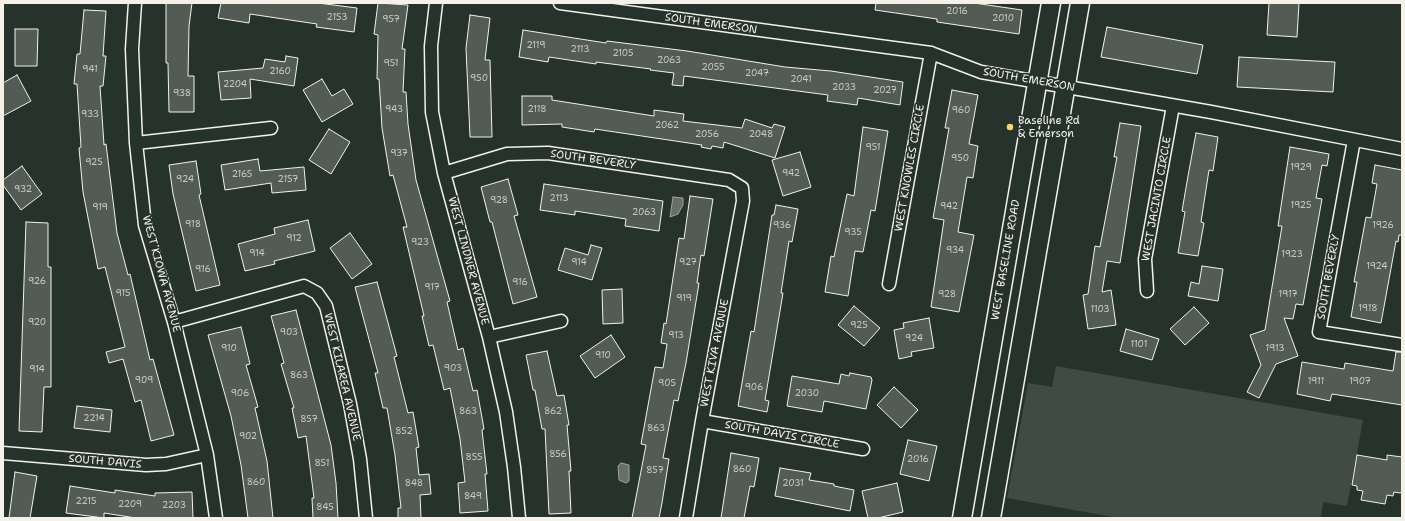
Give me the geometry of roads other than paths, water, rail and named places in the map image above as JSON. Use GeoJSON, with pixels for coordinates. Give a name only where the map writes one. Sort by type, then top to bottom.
{"type":"FeatureCollection","features":[{"type":"Feature","properties":{"kind":"main road","name":"WEST BASELINE ROAD"},"geometry":{"type":"LineString","coordinates":[[962,518],[1051,3]]}},
{"type":"Feature","properties":{"kind":"main road"},"geometry":{"type":"LineString","coordinates":[[991,518],[1080,3]]}},
{"type":"Feature","properties":{"kind":"street","name":"WEST KIOWA AVENUE"},"geometry":{"type":"LineString","coordinates":[[135,3],[132,49],[136,142],[145,225],[174,322],[207,455],[216,518]]}},
{"type":"Feature","properties":{"kind":"street","name":"WEST LINDNER AVENUE"},"geometry":{"type":"LineString","coordinates":[[436,3],[431,46],[432,112],[444,173],[489,337],[506,412],[514,467],[519,518]]}},
{"type":"Feature","properties":{"kind":"street","name":"SOUTH EMERSON"},"geometry":{"type":"LineString","coordinates":[[560,3],[931,53],[981,72],[1066,86],[1402,149]]}},
{"type":"Feature","properties":{"kind":"street","name":"WEST KNOWLES CIRCLE"},"geometry":{"type":"LineString","coordinates":[[889,284],[931,53]]}},
{"type":"Feature","properties":{"kind":"street","name":"WEST JACINTO CIRCLE"},"geometry":{"type":"LineString","coordinates":[[1147,291],[1145,259],[1173,106]]}},
{"type":"Feature","properties":{"kind":"street"},"geometry":{"type":"LineString","coordinates":[[136,142],[271,128]]}},
{"type":"Feature","properties":{"kind":"street","name":"SOUTH BEVERLY"},"geometry":{"type":"LineString","coordinates":[[1354,140],[1319,332],[1402,345]]}},
{"type":"Feature","properties":{"kind":"street","name":"SOUTH BEVERLY"},"geometry":{"type":"LineString","coordinates":[[444,173],[507,154],[548,153],[729,180],[742,188]]}},
{"type":"Feature","properties":{"kind":"street","name":"WEST KIVA AVENUE"},"geometry":{"type":"LineString","coordinates":[[686,518],[702,421],[743,201],[742,188]]}},
{"type":"Feature","properties":{"kind":"street","name":"WEST KILAREA AVENUE"},"geometry":{"type":"LineString","coordinates":[[174,322],[304,286],[317,293],[326,306],[350,404],[360,458],[366,518]]}},
{"type":"Feature","properties":{"kind":"street"},"geometry":{"type":"LineString","coordinates":[[489,337],[561,321]]}},
{"type":"Feature","properties":{"kind":"street","name":"SOUTH DAVIS CIRCLE"},"geometry":{"type":"LineString","coordinates":[[702,421],[863,449]]}},
{"type":"Feature","properties":{"kind":"street","name":"SOUTH DAVIS"},"geometry":{"type":"LineString","coordinates":[[3,453],[146,466],[166,464],[207,455]]}},
{"type":"Feature","properties":{"kind":"place","name":"Baseline Rd & Emerson"},"geometry":{"type":"Point","coordinates":[1010,127]}}]}
